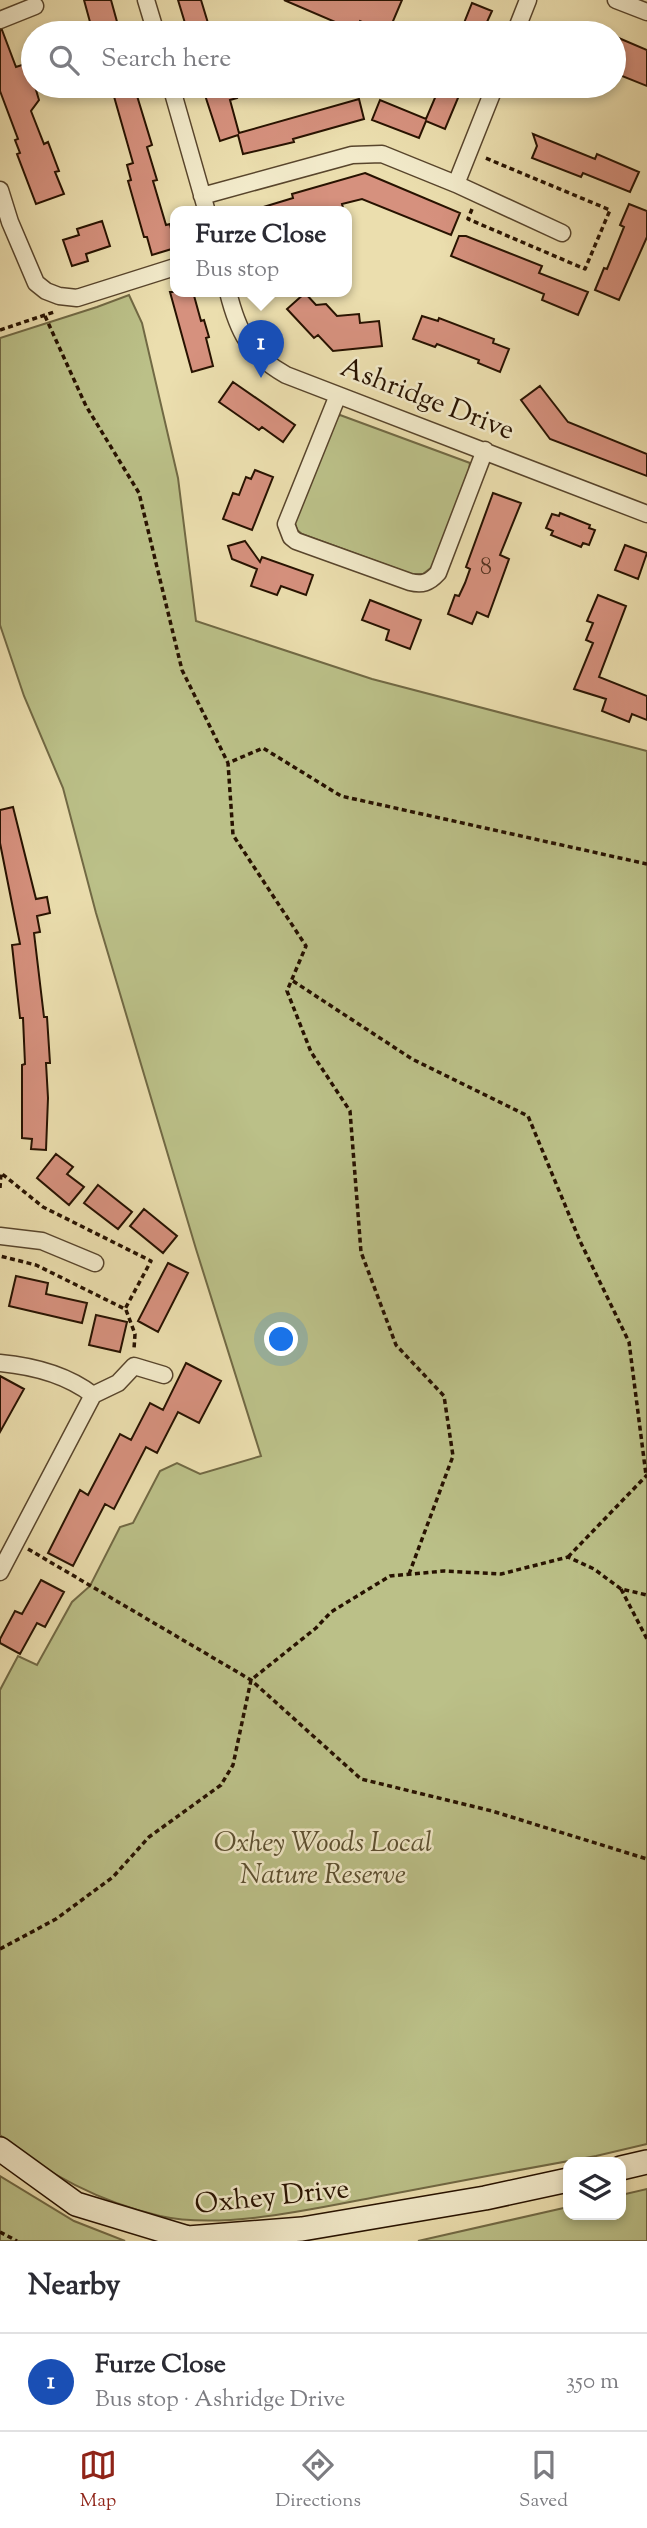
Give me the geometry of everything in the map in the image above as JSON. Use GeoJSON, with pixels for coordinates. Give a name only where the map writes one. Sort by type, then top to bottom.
{"type":"FeatureCollection","features":[{"type":"Feature","properties":{"kind":"street"},"geometry":{"type":"LineString","coordinates":[[146,0],[152,21]]}},
{"type":"Feature","properties":{"kind":"street"},"geometry":{"type":"LineString","coordinates":[[520,21],[528,0]]}},
{"type":"Feature","properties":{"kind":"street"},"geometry":{"type":"LineString","coordinates":[[616,0],[647,12]]}},
{"type":"Feature","properties":{"kind":"street"},"geometry":{"type":"LineString","coordinates":[[0,20],[35,6]]}},
{"type":"Feature","properties":{"kind":"street"},"geometry":{"type":"LineString","coordinates":[[174,98],[205,204],[352,155],[382,154],[456,184],[562,233]]}},
{"type":"Feature","properties":{"kind":"street"},"geometry":{"type":"LineString","coordinates":[[456,184],[490,98]]}},
{"type":"Feature","properties":{"kind":"street"},"geometry":{"type":"LineString","coordinates":[[0,190],[5,224],[36,283],[59,296],[77,298],[170,269]]}},
{"type":"Feature","properties":{"kind":"street","name":"Ashridge Drive"},"geometry":{"type":"LineString","coordinates":[[230,297],[241,332],[260,358],[286,375],[647,514]]}},
{"type":"Feature","properties":{"kind":"street"},"geometry":{"type":"LineString","coordinates":[[338,395],[286,524],[291,537],[296,541],[419,585],[426,583],[438,573],[485,450]]}},
{"type":"Feature","properties":{"kind":"street"},"geometry":{"type":"LineString","coordinates":[[0,1236],[41,1241],[95,1263]]}},
{"type":"Feature","properties":{"kind":"street"},"geometry":{"type":"LineString","coordinates":[[0,1363],[40,1371],[79,1384],[93,1395]]}},
{"type":"Feature","properties":{"kind":"street"},"geometry":{"type":"LineString","coordinates":[[0,1572],[93,1395],[118,1382],[134,1366],[164,1375]]}},
{"type":"Feature","properties":{"kind":"street","name":"Oxhey Drive"},"geometry":{"type":"LineString","coordinates":[[0,2149],[76,2204],[188,2238],[302,2229],[485,2198],[563,2181]]}},
{"type":"Feature","properties":{"kind":"street"},"geometry":{"type":"LineString","coordinates":[[626,2167],[647,2162]]}},
{"type":"Feature","properties":{"kind":"path"},"geometry":{"type":"LineString","coordinates":[[0,330],[45,316],[77,298]]}},
{"type":"Feature","properties":{"kind":"path"},"geometry":{"type":"LineString","coordinates":[[45,316],[86,406],[139,492],[181,670],[228,763],[233,835],[306,946],[287,991],[311,1052],[350,1111],[361,1252],[396,1345],[444,1396],[453,1456],[409,1574]]}},
{"type":"Feature","properties":{"kind":"path"},"geometry":{"type":"LineString","coordinates":[[228,763],[263,748],[341,796],[647,864]]}},
{"type":"Feature","properties":{"kind":"path"},"geometry":{"type":"LineString","coordinates":[[0,1949],[56,1919],[104,1884],[149,1837],[221,1786],[233,1765],[251,1680],[316,1629],[331,1612],[390,1576],[444,1571],[501,1574],[568,1557],[647,1475],[629,1342],[580,1241],[527,1116],[412,1059],[293,981]]}},
{"type":"Feature","properties":{"kind":"path"},"geometry":{"type":"LineString","coordinates":[[125,1310],[135,1334],[134,1366]]}},
{"type":"Feature","properties":{"kind":"path"},"geometry":{"type":"LineString","coordinates":[[16,1542],[251,1680],[361,1779],[492,1811],[647,1860]]}},
{"type":"Feature","properties":{"kind":"path"},"geometry":{"type":"LineString","coordinates":[[568,1557],[594,1569],[621,1589],[647,1595]]}},
{"type":"Feature","properties":{"kind":"path"},"geometry":{"type":"LineString","coordinates":[[621,1589],[647,1639]]}},
{"type":"Feature","properties":{"kind":"path"},"geometry":{"type":"LineString","coordinates":[[0,2232],[17,2241]]}},
{"type":"Feature","properties":{"kind":"green space","name":"Oxhey Woods Local Nature Reserve"},"geometry":{"type":"Polygon","coordinates":[[[129,295],[142,323],[178,478],[196,621],[372,679],[647,751],[647,2144],[591,2157],[563,2157],[563,2162],[324,2207],[211,2221],[160,2216],[96,2195],[55,2174],[0,2135],[0,1690],[18,1656],[37,1665],[72,1602],[90,1586],[120,1527],[133,1523],[160,1471],[177,1463],[200,1474],[261,1456],[96,913],[63,788],[24,696],[0,625],[0,338],[129,295]]]}},
{"type":"Feature","properties":{"kind":"green space"},"geometry":{"type":"Polygon","coordinates":[[[340,415],[470,463],[432,567],[423,574],[411,574],[297,530],[294,520],[335,419],[340,415]]]}},
{"type":"Feature","properties":{"kind":"green space"},"geometry":{"type":"Polygon","coordinates":[[[0,2176],[74,2221],[125,2241],[0,2241],[0,2176]]]}},
{"type":"Feature","properties":{"kind":"green space"},"geometry":{"type":"Polygon","coordinates":[[[647,2189],[647,2241],[418,2241],[563,2208],[563,2220],[626,2220],[626,2194],[647,2189]]]}},
{"type":"Feature","properties":{"kind":"building"},"geometry":{"type":"Polygon","coordinates":[[[84,0],[111,0],[117,21],[90,21],[84,0]]]}},
{"type":"Feature","properties":{"kind":"building"},"geometry":{"type":"Polygon","coordinates":[[[178,0],[201,0],[207,21],[184,21],[178,0]]]}},
{"type":"Feature","properties":{"kind":"building"},"geometry":{"type":"Polygon","coordinates":[[[284,0],[402,0],[393,21],[333,21],[284,0]]]}},
{"type":"Feature","properties":{"kind":"building"},"geometry":{"type":"Polygon","coordinates":[[[472,3],[492,11],[487,21],[465,21],[472,3]]]}},
{"type":"Feature","properties":{"kind":"building"},"geometry":{"type":"Polygon","coordinates":[[[2,30],[16,67],[21,65],[21,98],[38,98],[31,111],[44,144],[48,142],[59,171],[55,172],[64,194],[36,204],[17,154],[20,153],[15,140],[18,139],[0,91],[2,30]]]}},
{"type":"Feature","properties":{"kind":"building"},"geometry":{"type":"Polygon","coordinates":[[[626,41],[647,50],[647,86],[626,78],[626,41]]]}},
{"type":"Feature","properties":{"kind":"building"},"geometry":{"type":"Polygon","coordinates":[[[114,98],[138,98],[152,145],[147,147],[157,180],[153,181],[166,225],[170,224],[170,250],[152,255],[147,237],[144,237],[128,181],[131,180],[127,165],[133,163],[114,98]]]}},
{"type":"Feature","properties":{"kind":"building"},"geometry":{"type":"Polygon","coordinates":[[[206,98],[237,98],[230,100],[239,133],[359,99],[364,119],[293,139],[294,142],[243,154],[238,135],[220,141],[206,98]]]}},
{"type":"Feature","properties":{"kind":"building"},"geometry":{"type":"Polygon","coordinates":[[[435,98],[458,98],[445,129],[426,121],[419,138],[372,120],[380,100],[426,119],[435,98]]]}},
{"type":"Feature","properties":{"kind":"building"},"geometry":{"type":"Polygon","coordinates":[[[533,134],[595,159],[597,154],[639,172],[630,192],[583,173],[581,177],[532,158],[537,146],[533,134]]]}},
{"type":"Feature","properties":{"kind":"building"},"geometry":{"type":"Polygon","coordinates":[[[365,173],[460,213],[451,235],[362,199],[342,206],[267,206],[293,198],[292,194],[365,173]]]}},
{"type":"Feature","properties":{"kind":"building"},"geometry":{"type":"Polygon","coordinates":[[[629,204],[647,211],[647,237],[619,300],[595,290],[604,268],[607,269],[624,227],[620,225],[629,204]]]}},
{"type":"Feature","properties":{"kind":"building"},"geometry":{"type":"Polygon","coordinates":[[[102,221],[110,246],[86,254],[88,261],[72,266],[63,240],[79,235],[77,229],[102,221]]]}},
{"type":"Feature","properties":{"kind":"building"},"geometry":{"type":"Polygon","coordinates":[[[459,236],[466,236],[542,266],[539,273],[588,292],[578,315],[542,300],[544,294],[451,256],[459,236]]]}},
{"type":"Feature","properties":{"kind":"building"},"geometry":{"type":"Polygon","coordinates":[[[171,297],[194,297],[209,337],[206,338],[213,366],[192,372],[171,297]]]}},
{"type":"Feature","properties":{"kind":"building"},"geometry":{"type":"Polygon","coordinates":[[[300,297],[309,297],[316,305],[326,304],[337,316],[359,314],[360,323],[379,321],[382,346],[333,351],[318,335],[314,338],[287,309],[300,297]]]}},
{"type":"Feature","properties":{"kind":"building"},"geometry":{"type":"Polygon","coordinates":[[[422,316],[438,321],[439,318],[494,339],[493,343],[509,349],[500,372],[478,363],[479,360],[437,344],[435,347],[413,339],[422,316]]]}},
{"type":"Feature","properties":{"kind":"building"},"geometry":{"type":"Polygon","coordinates":[[[233,382],[295,425],[283,442],[262,427],[259,430],[219,402],[233,382]]]}},
{"type":"Feature","properties":{"kind":"building"},"geometry":{"type":"Polygon","coordinates":[[[540,386],[568,422],[647,454],[647,476],[550,439],[521,400],[540,386]]]}},
{"type":"Feature","properties":{"kind":"building"},"geometry":{"type":"Polygon","coordinates":[[[255,470],[273,477],[252,530],[223,519],[233,493],[239,495],[246,477],[251,479],[255,470]]]}},
{"type":"Feature","properties":{"kind":"building"},"geometry":{"type":"Polygon","coordinates":[[[493,493],[521,503],[500,555],[509,559],[488,617],[477,612],[472,624],[448,614],[455,595],[459,596],[465,583],[470,569],[466,567],[493,493]]]}},
{"type":"Feature","properties":{"kind":"building"},"geometry":{"type":"Polygon","coordinates":[[[560,513],[590,525],[589,528],[595,530],[589,545],[583,543],[581,547],[551,535],[553,531],[546,528],[552,514],[559,516],[560,513]]]}},
{"type":"Feature","properties":{"kind":"building"},"geometry":{"type":"Polygon","coordinates":[[[245,541],[260,562],[262,557],[313,575],[306,595],[281,586],[277,595],[251,586],[257,569],[232,559],[228,546],[245,541]]]}},
{"type":"Feature","properties":{"kind":"building"},"geometry":{"type":"Polygon","coordinates":[[[625,545],[647,553],[638,579],[615,570],[625,545]]]}},
{"type":"Feature","properties":{"kind":"building"},"geometry":{"type":"Polygon","coordinates":[[[598,595],[626,606],[599,677],[647,696],[647,720],[632,714],[629,722],[602,711],[606,699],[574,689],[593,643],[586,640],[593,623],[587,621],[598,595]]]}},
{"type":"Feature","properties":{"kind":"building"},"geometry":{"type":"Polygon","coordinates":[[[370,600],[421,620],[410,649],[386,640],[389,630],[362,620],[370,600]]]}},
{"type":"Feature","properties":{"kind":"building"},"geometry":{"type":"Polygon","coordinates":[[[13,807],[36,899],[47,897],[50,913],[37,916],[40,932],[34,933],[44,1017],[47,1017],[50,1063],[46,1063],[46,1150],[31,1149],[32,1139],[22,1138],[22,1065],[25,1064],[23,1018],[20,1018],[12,945],[20,944],[0,843],[0,810],[13,807]]]}},
{"type":"Feature","properties":{"kind":"building"},"geometry":{"type":"Polygon","coordinates":[[[56,1154],[73,1167],[67,1174],[84,1187],[69,1205],[37,1178],[56,1154]]]}},
{"type":"Feature","properties":{"kind":"building"},"geometry":{"type":"Polygon","coordinates":[[[98,1185],[132,1212],[118,1229],[84,1203],[98,1185]]]}},
{"type":"Feature","properties":{"kind":"building"},"geometry":{"type":"Polygon","coordinates":[[[144,1209],[177,1236],[163,1253],[130,1226],[144,1209]]]}},
{"type":"Feature","properties":{"kind":"building"},"geometry":{"type":"Polygon","coordinates":[[[168,1263],[188,1273],[158,1332],[138,1321],[168,1263]]]}},
{"type":"Feature","properties":{"kind":"building"},"geometry":{"type":"Polygon","coordinates":[[[16,1276],[48,1283],[46,1294],[87,1303],[82,1323],[9,1306],[16,1276]]]}},
{"type":"Feature","properties":{"kind":"building"},"geometry":{"type":"Polygon","coordinates":[[[96,1315],[127,1322],[120,1352],[89,1345],[96,1315]]]}},
{"type":"Feature","properties":{"kind":"building"},"geometry":{"type":"Polygon","coordinates":[[[186,1363],[221,1381],[199,1423],[178,1412],[157,1453],[146,1447],[114,1509],[105,1504],[73,1566],[48,1553],[80,1490],[88,1495],[120,1434],[131,1440],[150,1403],[163,1410],[186,1363]]]}},
{"type":"Feature","properties":{"kind":"building"},"geometry":{"type":"Polygon","coordinates":[[[0,1376],[24,1389],[0,1432],[0,1376]]]}},
{"type":"Feature","properties":{"kind":"building"},"geometry":{"type":"Polygon","coordinates":[[[41,1580],[64,1592],[45,1627],[37,1623],[20,1654],[0,1643],[0,1639],[15,1611],[22,1614],[41,1580]]]}},
{"type":"Feature","properties":{"kind":"place","name":"Furze Close"},"geometry":{"type":"Point","coordinates":[261,378]}}]}
